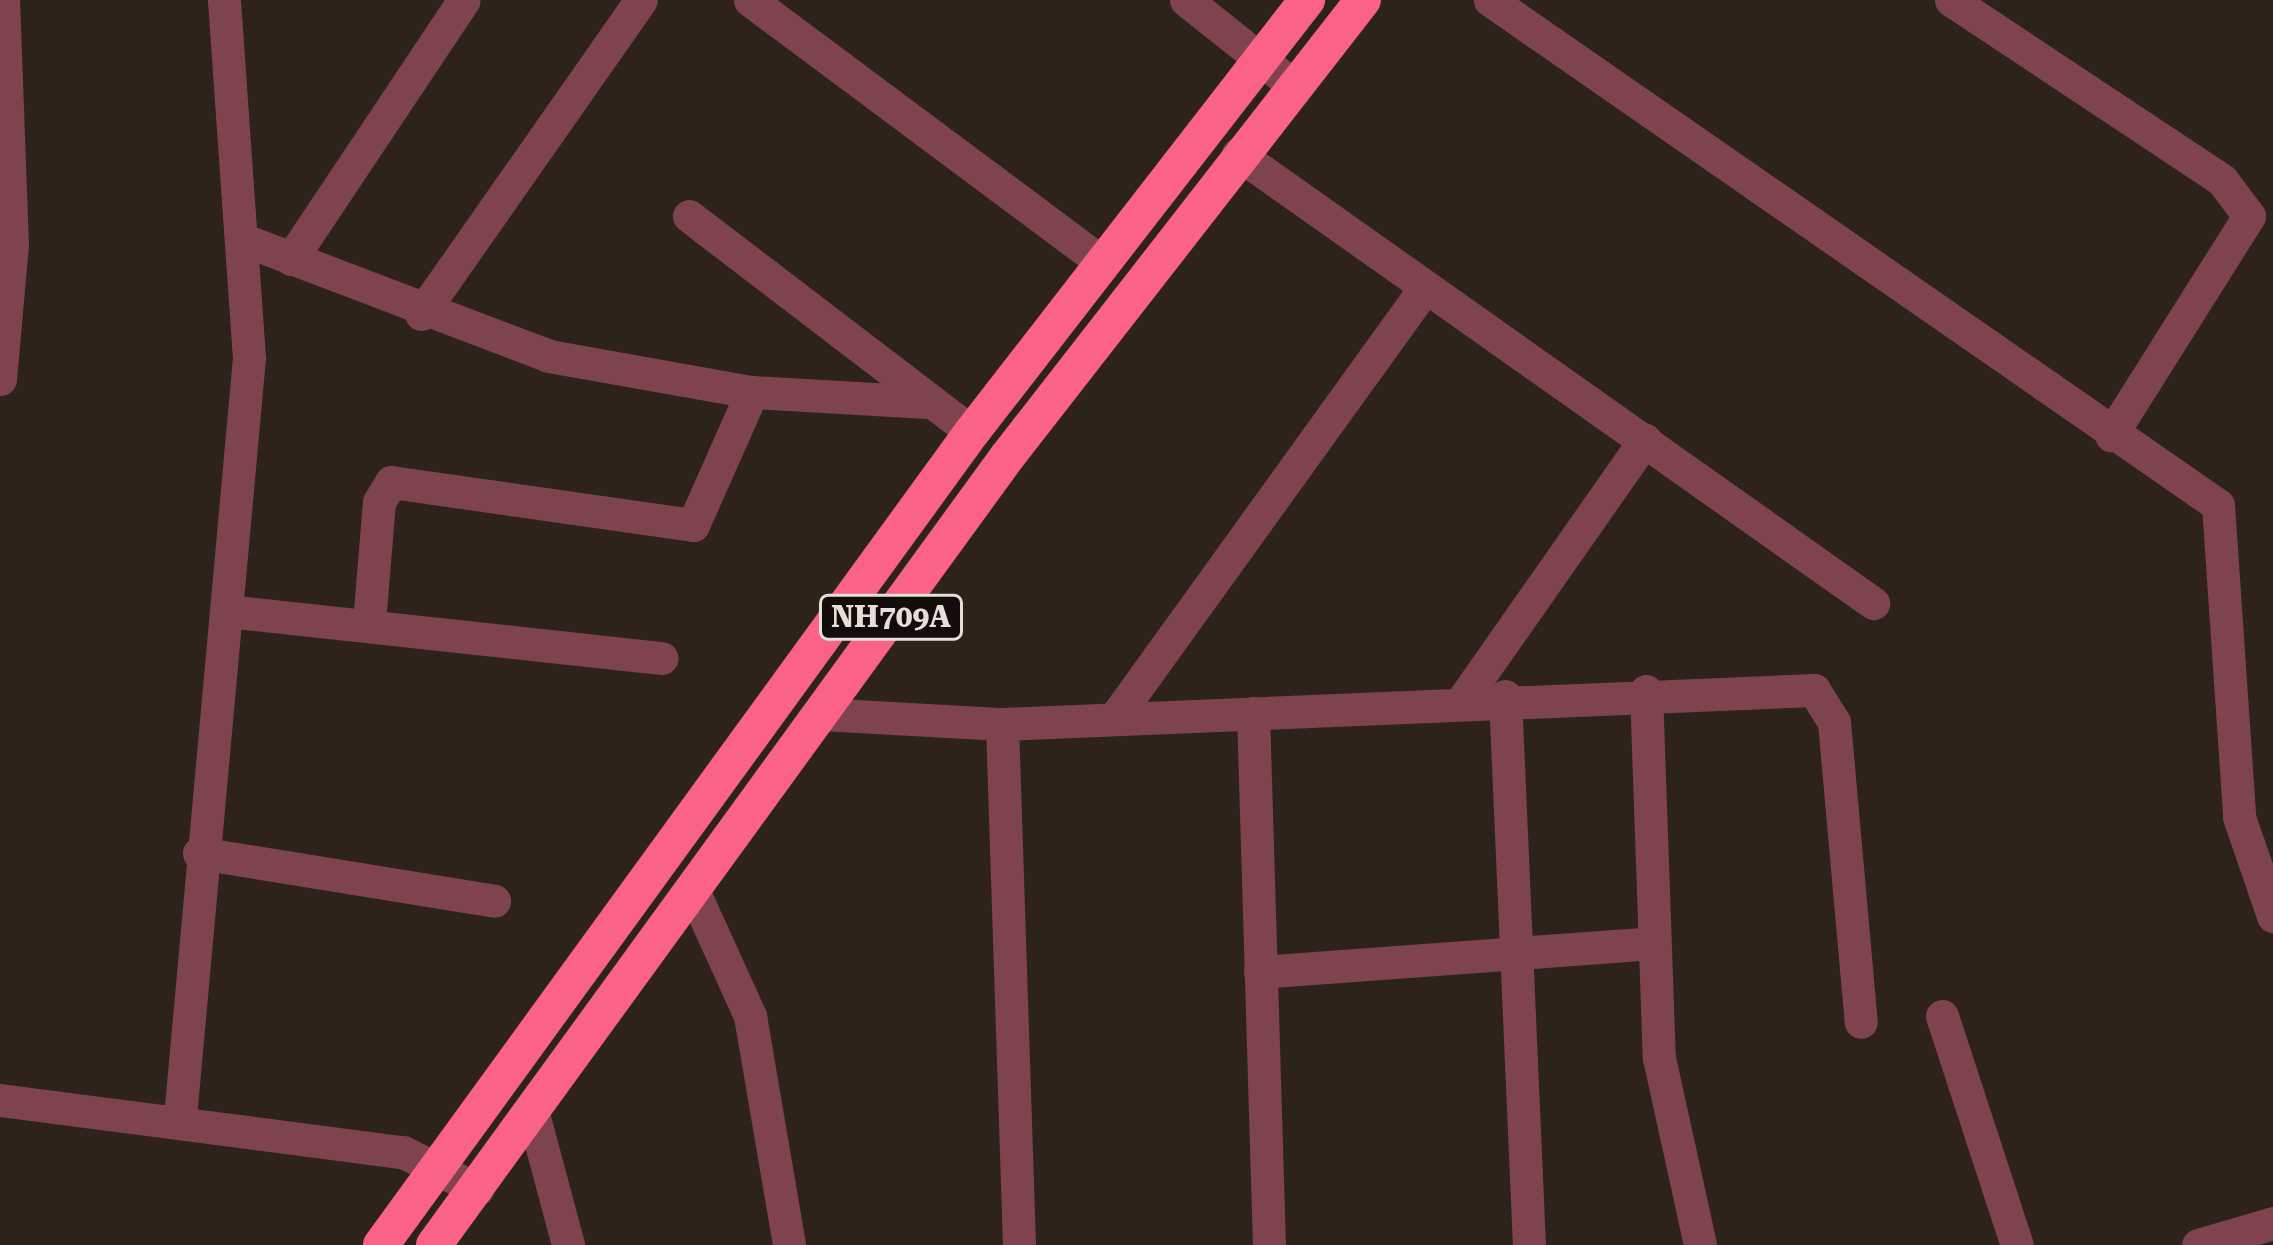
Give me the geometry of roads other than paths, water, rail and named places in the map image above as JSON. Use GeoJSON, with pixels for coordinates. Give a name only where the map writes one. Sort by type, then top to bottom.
{"type":"FeatureCollection","features":[{"type":"Feature","properties":{"kind":"highway","name":"NH709A"},"geometry":{"type":"LineString","coordinates":[[381,1245],[972,432],[1307,0]]}},
{"type":"Feature","properties":{"kind":"highway","name":"NH709A"},"geometry":{"type":"LineString","coordinates":[[434,1245],[692,888],[1238,154],[1363,0]]}},
{"type":"Feature","properties":{"kind":"street"},"geometry":{"type":"LineString","coordinates":[[0,379],[12,245],[3,0]]}},
{"type":"Feature","properties":{"kind":"street"},"geometry":{"type":"LineString","coordinates":[[180,1118],[199,853],[227,611],[248,358],[244,240],[224,0]]}},
{"type":"Feature","properties":{"kind":"street"},"geometry":{"type":"LineString","coordinates":[[291,259],[464,0]]}},
{"type":"Feature","properties":{"kind":"street"},"geometry":{"type":"LineString","coordinates":[[421,314],[641,0]]}},
{"type":"Feature","properties":{"kind":"street"},"geometry":{"type":"LineString","coordinates":[[750,0],[1102,262]]}},
{"type":"Feature","properties":{"kind":"street"},"geometry":{"type":"LineString","coordinates":[[1186,0],[1294,86]]}},
{"type":"Feature","properties":{"kind":"street"},"geometry":{"type":"LineString","coordinates":[[1490,0],[2224,515],[2239,817],[2273,916]]}},
{"type":"Feature","properties":{"kind":"street"},"geometry":{"type":"LineString","coordinates":[[1951,0],[2222,180],[2249,216],[2111,435]]}},
{"type":"Feature","properties":{"kind":"street"},"geometry":{"type":"LineString","coordinates":[[1238,154],[1873,604]]}},
{"type":"Feature","properties":{"kind":"street"},"geometry":{"type":"LineString","coordinates":[[689,216],[972,432]]}},
{"type":"Feature","properties":{"kind":"street"},"geometry":{"type":"LineString","coordinates":[[244,240],[421,314],[549,356],[752,392],[927,402]]}},
{"type":"Feature","properties":{"kind":"street"},"geometry":{"type":"LineString","coordinates":[[1114,719],[1424,289]]}},
{"type":"Feature","properties":{"kind":"street"},"geometry":{"type":"LineString","coordinates":[[368,623],[379,502],[391,482],[693,525],[752,392]]}},
{"type":"Feature","properties":{"kind":"street"},"geometry":{"type":"LineString","coordinates":[[1462,701],[1646,440]]}},
{"type":"Feature","properties":{"kind":"street"},"geometry":{"type":"LineString","coordinates":[[227,611],[661,658]]}},
{"type":"Feature","properties":{"kind":"street"},"geometry":{"type":"LineString","coordinates":[[821,714],[1002,724],[1646,691],[1826,696],[1861,1022]]}},
{"type":"Feature","properties":{"kind":"street"},"geometry":{"type":"LineString","coordinates":[[1646,691],[1659,1058],[1700,1245]]}},
{"type":"Feature","properties":{"kind":"street"},"geometry":{"type":"LineString","coordinates":[[1505,696],[1529,1245]]}},
{"type":"Feature","properties":{"kind":"street"},"geometry":{"type":"LineString","coordinates":[[1253,712],[1269,1245]]}},
{"type":"Feature","properties":{"kind":"street"},"geometry":{"type":"LineString","coordinates":[[1002,724],[1019,1245]]}},
{"type":"Feature","properties":{"kind":"street"},"geometry":{"type":"LineString","coordinates":[[199,853],[494,901]]}},
{"type":"Feature","properties":{"kind":"street"},"geometry":{"type":"LineString","coordinates":[[692,888],[750,1016],[789,1245]]}},
{"type":"Feature","properties":{"kind":"street"},"geometry":{"type":"LineString","coordinates":[[1260,972],[1653,943]]}},
{"type":"Feature","properties":{"kind":"street"},"geometry":{"type":"LineString","coordinates":[[1942,1016],[2017,1245]]}},
{"type":"Feature","properties":{"kind":"street"},"geometry":{"type":"LineString","coordinates":[[0,1100],[180,1118],[442,1164],[476,1189]]}},
{"type":"Feature","properties":{"kind":"street"},"geometry":{"type":"LineString","coordinates":[[533,1114],[568,1245]]}},
{"type":"Feature","properties":{"kind":"street"},"geometry":{"type":"LineString","coordinates":[[2213,1243],[2273,1223]]}}]}
